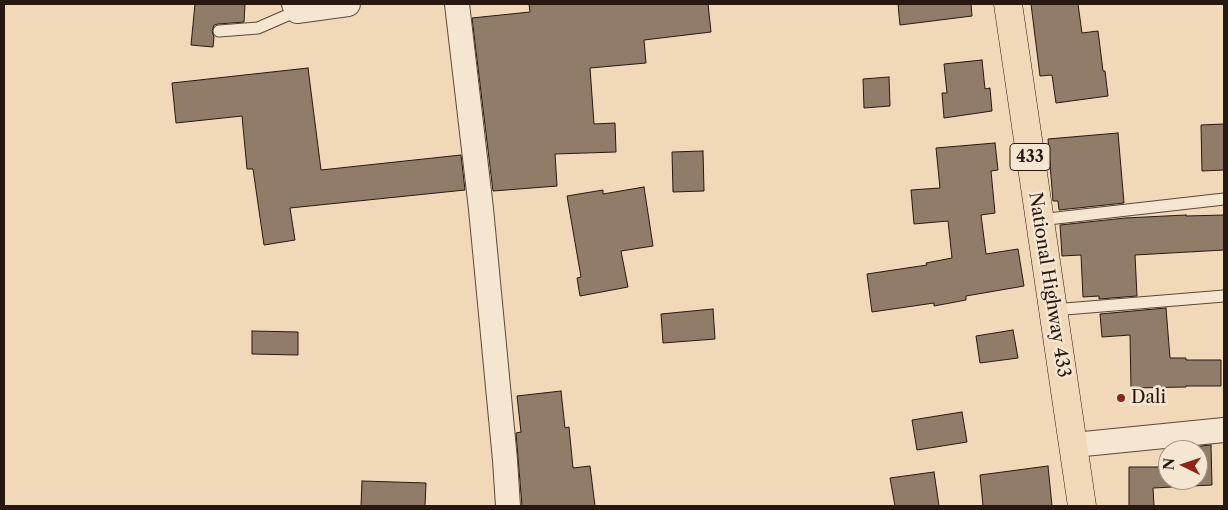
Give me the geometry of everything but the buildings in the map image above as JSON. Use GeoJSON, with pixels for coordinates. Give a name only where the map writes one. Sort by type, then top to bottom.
{"type":"FeatureCollection","features":[{"type":"Feature","properties":{"kind":"main road","name":"National Highway 433"},"geometry":{"type":"LineString","coordinates":[[1008,4],[1082,506]]}},
{"type":"Feature","properties":{"kind":"street"},"geometry":{"type":"LineString","coordinates":[[295,7],[348,4]]}},
{"type":"Feature","properties":{"kind":"street"},"geometry":{"type":"LineString","coordinates":[[457,4],[481,209],[508,506]]}},
{"type":"Feature","properties":{"kind":"street"},"geometry":{"type":"LineString","coordinates":[[1074,445],[1224,430]]}},
{"type":"Feature","properties":{"kind":"lane"},"geometry":{"type":"LineString","coordinates":[[218,30],[258,28],[295,7]]}},
{"type":"Feature","properties":{"kind":"lane"},"geometry":{"type":"LineString","coordinates":[[1039,220],[1224,199]]}},
{"type":"Feature","properties":{"kind":"lane"},"geometry":{"type":"LineString","coordinates":[[1053,310],[1224,296]]}},
{"type":"Feature","properties":{"kind":"place","name":"Dali"},"geometry":{"type":"Point","coordinates":[1121,398]}}]}
